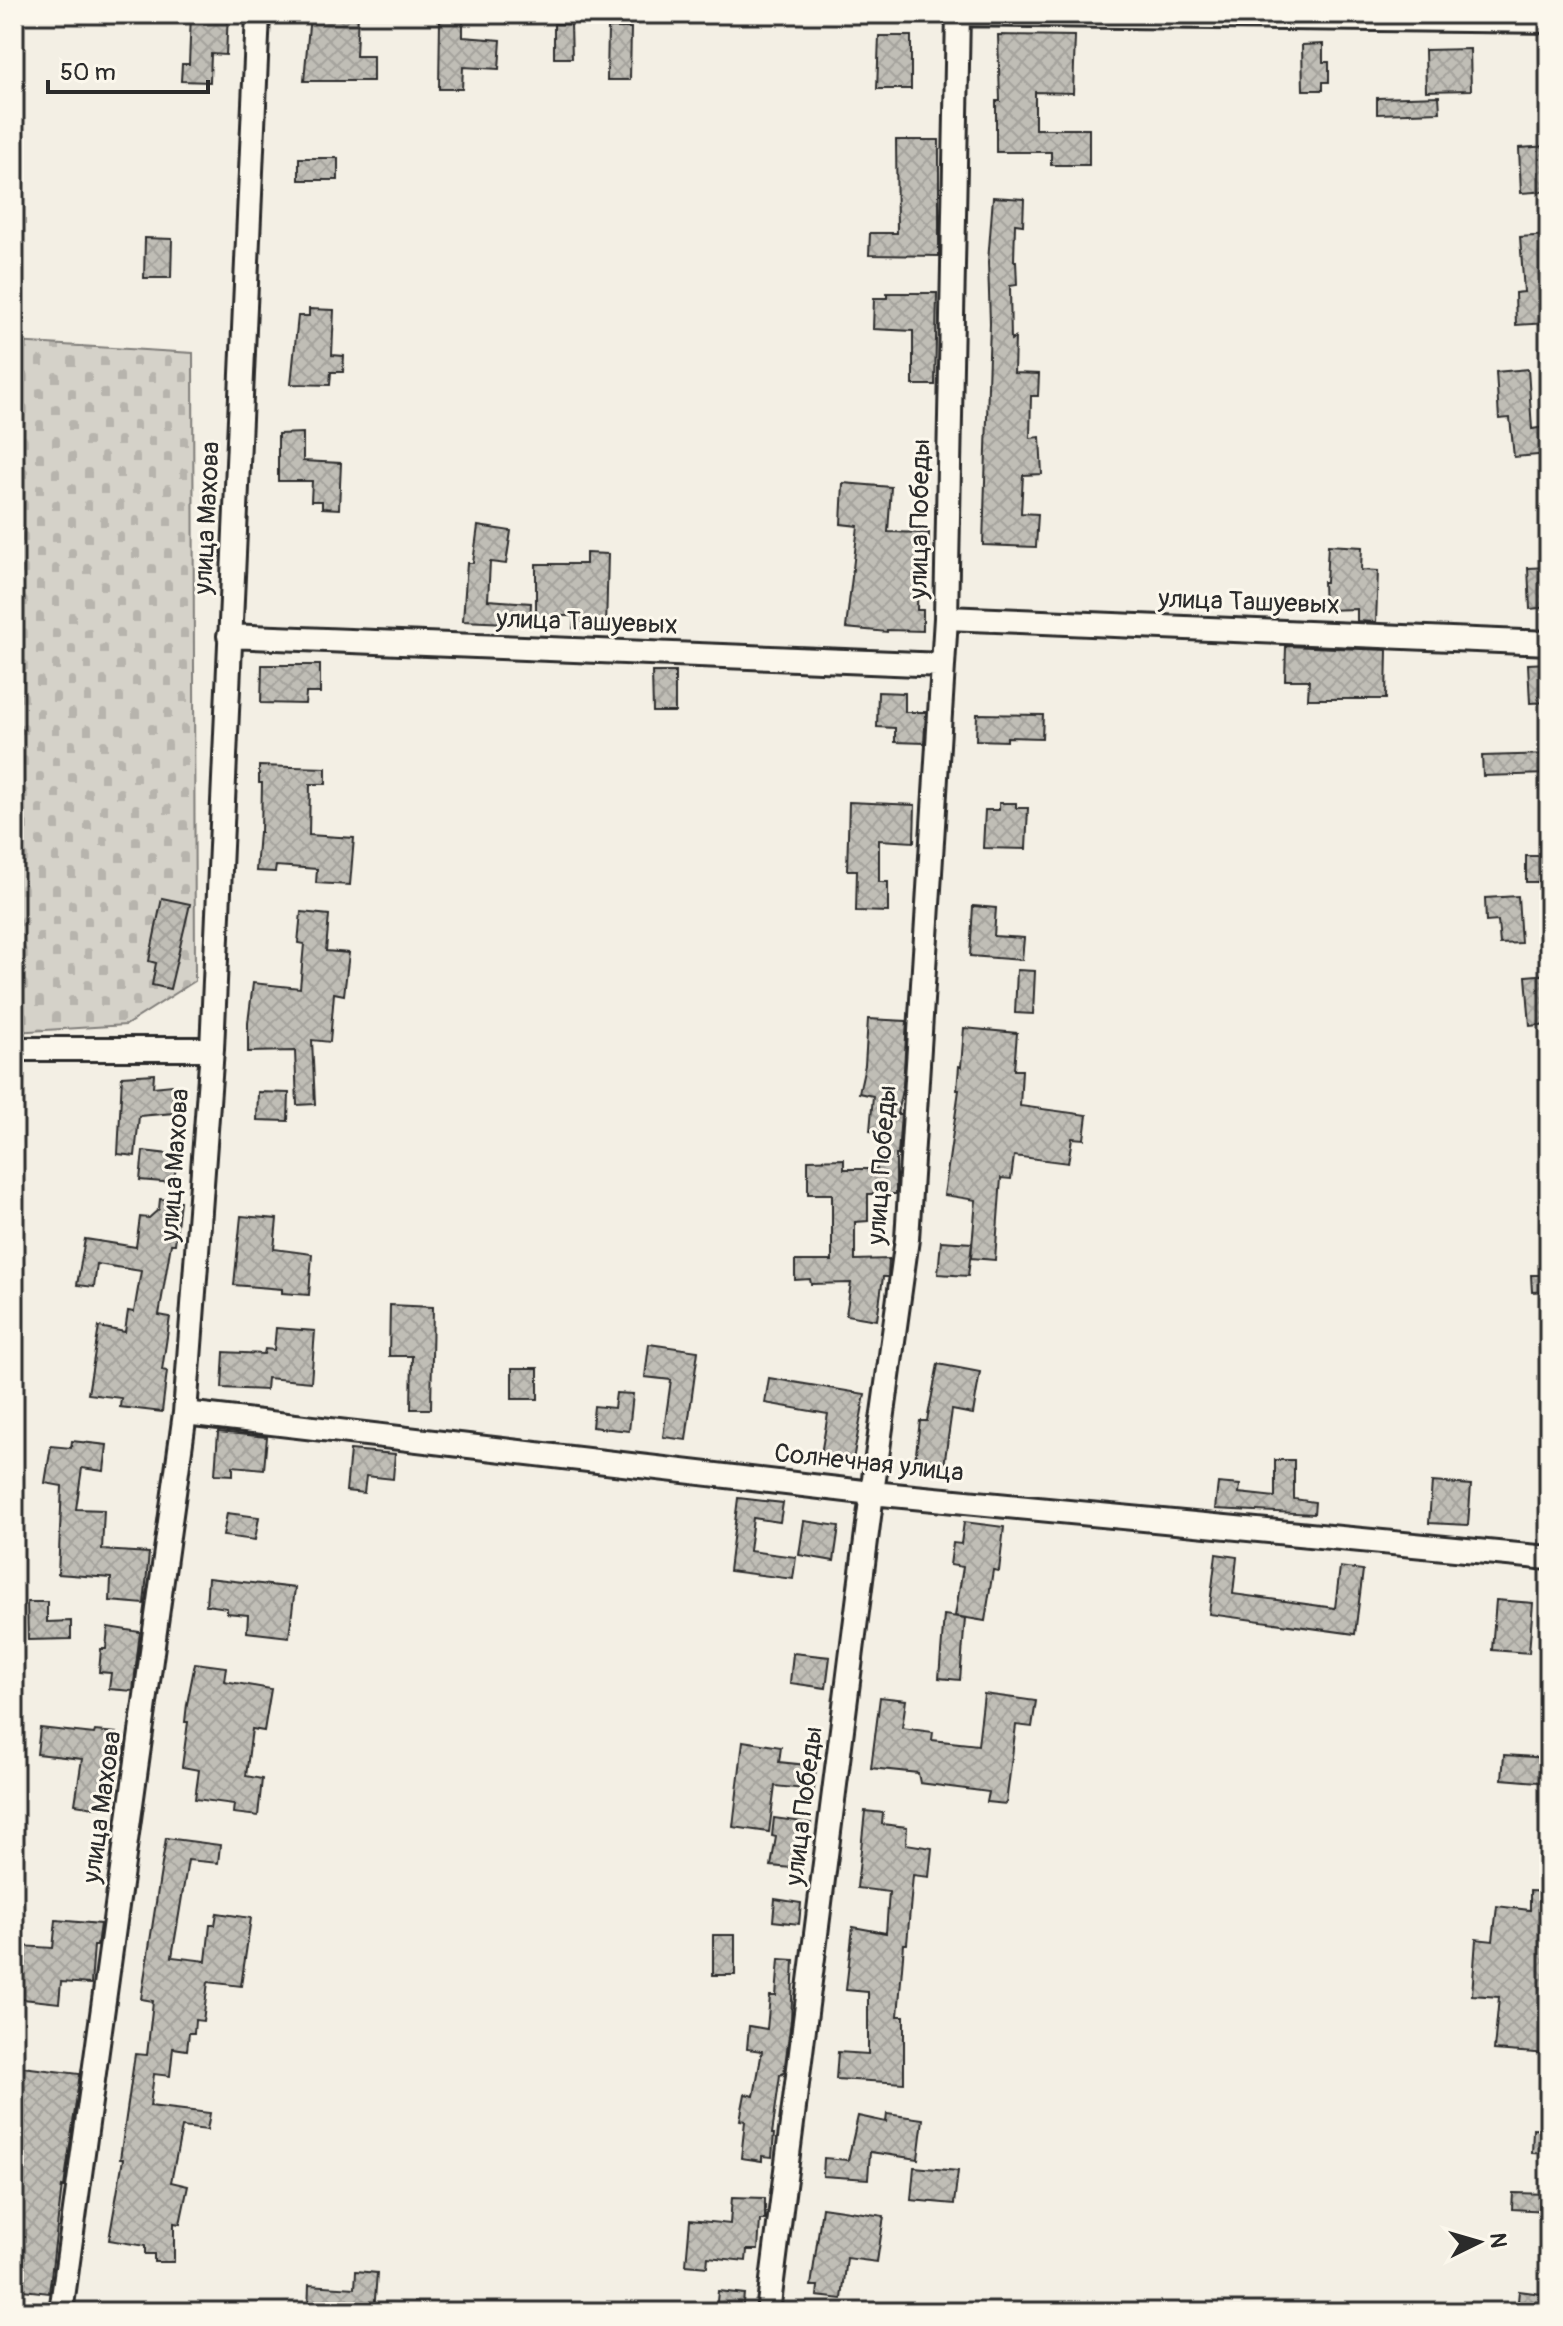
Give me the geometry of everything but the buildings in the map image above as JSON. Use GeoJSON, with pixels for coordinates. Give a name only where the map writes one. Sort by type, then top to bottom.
{"type":"FeatureCollection","features":[{"type":"Feature","properties":{"kind":"street","name":"улица Махова"},"geometry":{"type":"LineString","coordinates":[[61,2312],[185,1413],[212,1049],[258,14]]}},
{"type":"Feature","properties":{"kind":"street"},"geometry":{"type":"LineString","coordinates":[[951,14],[1549,21]]}},
{"type":"Feature","properties":{"kind":"street","name":"улица Победы"},"geometry":{"type":"LineString","coordinates":[[768,2312],[907,1239],[946,618],[958,14]]}},
{"type":"Feature","properties":{"kind":"street","name":"улица Ташуевых"},"geometry":{"type":"LineString","coordinates":[[946,618],[1549,643]]}},
{"type":"Feature","properties":{"kind":"street","name":"улица Ташуевых"},"geometry":{"type":"LineString","coordinates":[[229,636],[943,665]]}},
{"type":"Feature","properties":{"kind":"street"},"geometry":{"type":"LineString","coordinates":[[14,1049],[212,1049]]}},
{"type":"Feature","properties":{"kind":"street","name":"Солнечная улица"},"geometry":{"type":"LineString","coordinates":[[185,1413],[872,1493],[1549,1558]]}},
{"type":"Feature","properties":{"kind":"green space"},"geometry":{"type":"Polygon","coordinates":[[[14,342],[193,353],[195,981],[126,1025],[14,1032],[14,342]]]}}]}
